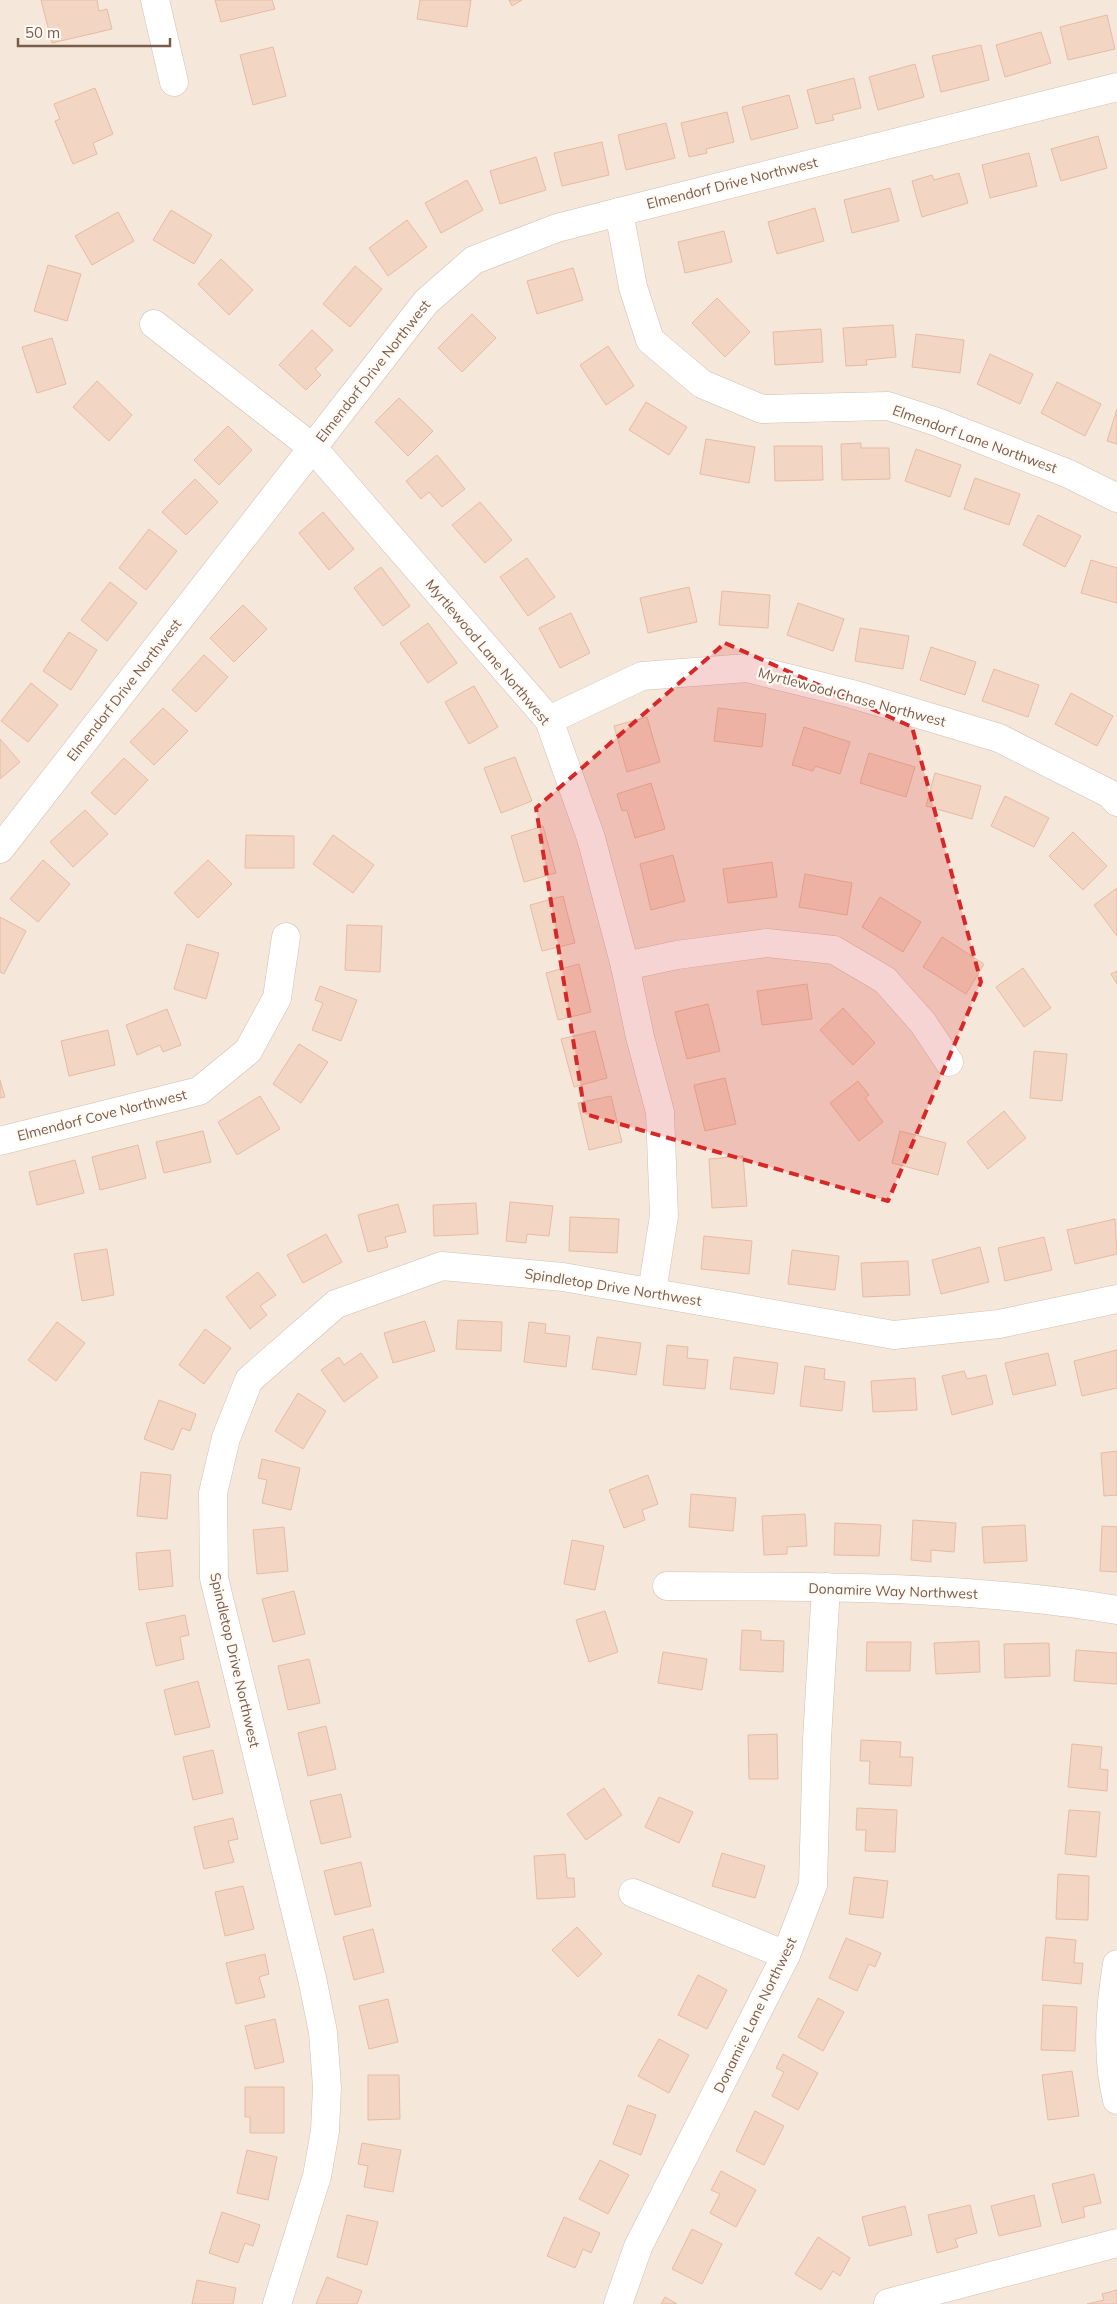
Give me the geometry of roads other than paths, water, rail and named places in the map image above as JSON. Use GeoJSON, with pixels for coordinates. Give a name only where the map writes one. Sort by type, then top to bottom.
{"type":"FeatureCollection","features":[{"type":"Feature","properties":{"kind":"street"},"geometry":{"type":"LineString","coordinates":[[155,0],[174,82]]}},
{"type":"Feature","properties":{"kind":"street","name":"Elmendorf Drive Northwest"},"geometry":{"type":"LineString","coordinates":[[0,849],[426,302],[474,260],[556,228],[1117,88]]}},
{"type":"Feature","properties":{"kind":"street","name":"Elmendorf Lane Northwest"},"geometry":{"type":"LineString","coordinates":[[619,212],[633,287],[650,340],[702,384],[762,409],[888,406],[937,422],[1069,474],[1117,498]]}},
{"type":"Feature","properties":{"kind":"street","name":"Myrtlewood Lane Northwest"},"geometry":{"type":"LineString","coordinates":[[154,324],[313,448],[549,720],[591,838],[625,966],[640,1037],[660,1112],[664,1216],[652,1292]]}},
{"type":"Feature","properties":{"kind":"street","name":"Myrtlewood Chase Northwest"},"geometry":{"type":"LineString","coordinates":[[549,720],[642,676],[747,668],[852,694],[999,738],[1110,794],[1117,802]]}},
{"type":"Feature","properties":{"kind":"street","name":"Elmendorf Cove Northwest"},"geometry":{"type":"LineString","coordinates":[[0,1141],[199,1091],[248,1051],[277,998],[286,937]]}},
{"type":"Feature","properties":{"kind":"street"},"geometry":{"type":"LineString","coordinates":[[625,966],[677,955],[767,944],[834,950],[885,980],[923,1023],[949,1062]]}},
{"type":"Feature","properties":{"kind":"street","name":"Spindletop Drive Northwest"},"geometry":{"type":"LineString","coordinates":[[277,2304],[317,2176],[325,2130],[327,2087],[324,2032],[214,1578],[212,1493],[226,1438],[249,1380],[336,1304],[442,1266],[563,1277],[894,1335],[999,1324],[1117,1299]]}},
{"type":"Feature","properties":{"kind":"street","name":"Donamire Way Northwest"},"geometry":{"type":"LineString","coordinates":[[667,1586],[894,1588],[1059,1600],[1117,1610]]}},
{"type":"Feature","properties":{"kind":"street","name":"Donamire Lane Northwest"},"geometry":{"type":"LineString","coordinates":[[618,2304],[638,2247],[786,1955],[813,1885],[817,1739],[826,1587]]}},
{"type":"Feature","properties":{"kind":"street"},"geometry":{"type":"LineString","coordinates":[[633,1893],[786,1955]]}},
{"type":"Feature","properties":{"kind":"street"},"geometry":{"type":"LineString","coordinates":[[1117,1964],[1112,1996],[1111,2074],[1117,2100]]}},
{"type":"Feature","properties":{"kind":"street"},"geometry":{"type":"LineString","coordinates":[[888,2303],[1117,2243]]}}]}
